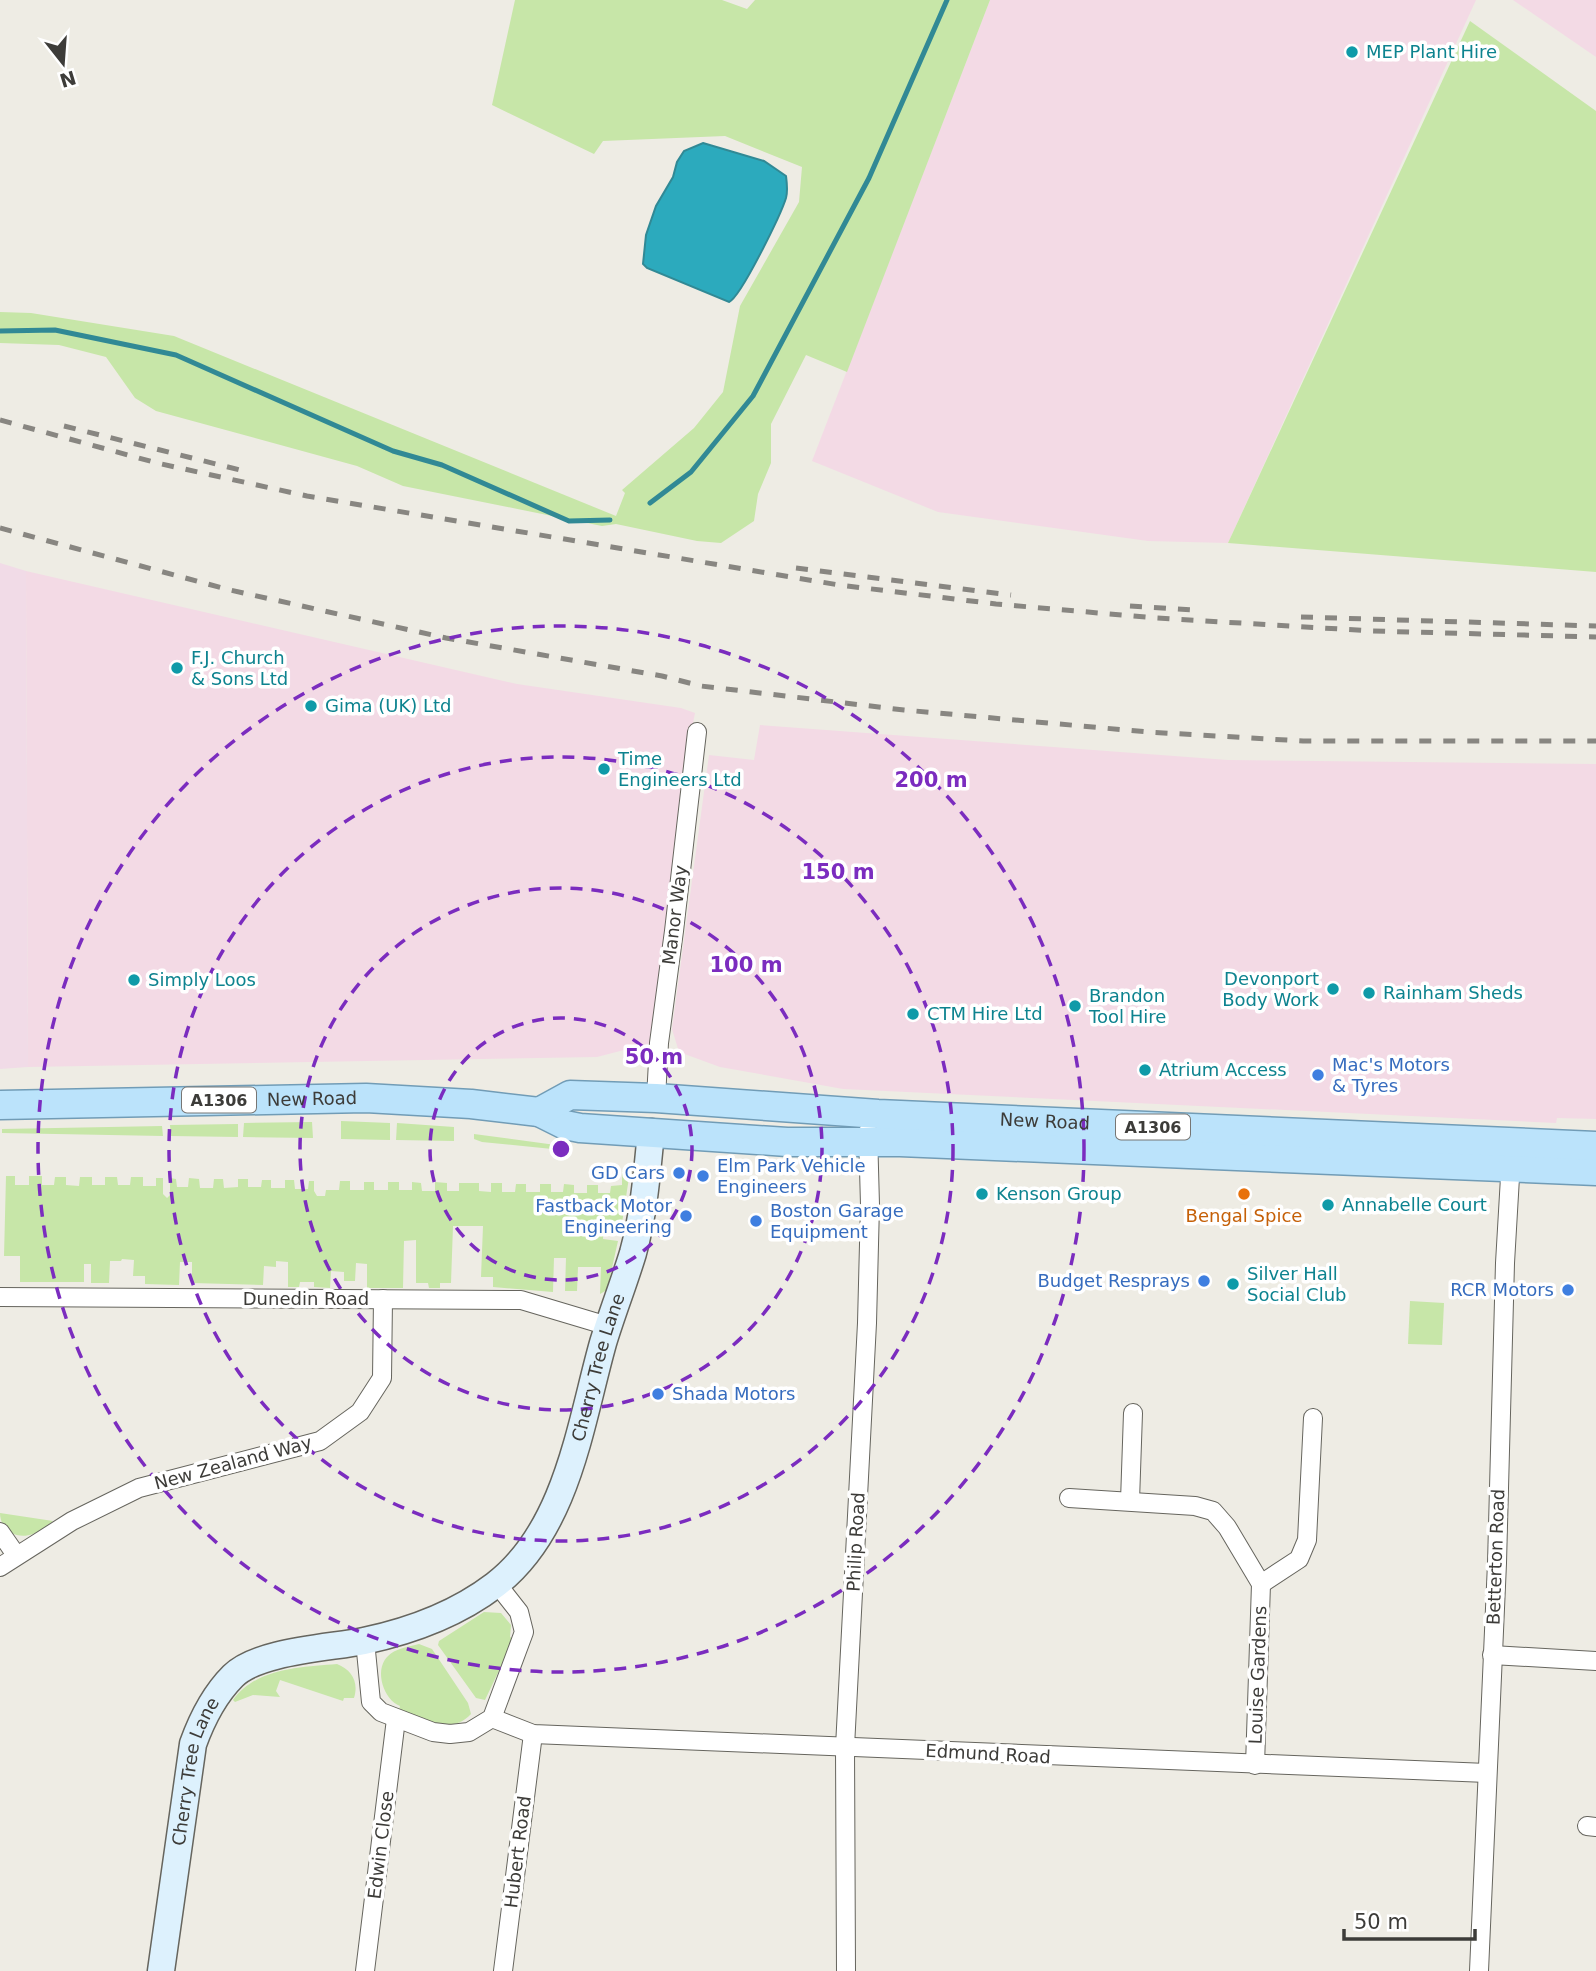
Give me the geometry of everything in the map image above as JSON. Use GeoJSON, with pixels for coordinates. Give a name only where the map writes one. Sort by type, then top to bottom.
{"type":"FeatureCollection","features":[{"type":"Feature","properties":{"kind":"main road","name":"New Road"},"geometry":{"type":"LineString","coordinates":[[539,1112],[570,1095],[656,1098],[1512,1155],[1596,1171]]}},
{"type":"Feature","properties":{"kind":"main road","name":"New Road"},"geometry":{"type":"LineString","coordinates":[[0,1105],[366,1098],[471,1104],[539,1112],[565,1125],[787,1142],[868,1142],[1262,1156],[1512,1155],[1596,1146]]}},
{"type":"Feature","properties":{"kind":"main road"},"geometry":{"type":"LineString","coordinates":[[651,1132],[656,1098]]}},
{"type":"Feature","properties":{"kind":"street","name":"Manor Way"},"geometry":{"type":"LineString","coordinates":[[656,1098],[659,1042],[697,732]]}},
{"type":"Feature","properties":{"kind":"street","name":"Philip Road"},"geometry":{"type":"LineString","coordinates":[[846,1971],[845,1747],[867,1323],[869,1113]]}},
{"type":"Feature","properties":{"kind":"street","name":"Cherry Tree Lane"},"geometry":{"type":"LineString","coordinates":[[161,1971],[193,1744],[203,1717],[234,1675],[259,1660],[365,1641],[420,1626],[463,1606],[496,1584],[532,1549],[561,1494],[608,1326],[633,1253],[642,1215],[651,1132]]}},
{"type":"Feature","properties":{"kind":"street","name":"Betterton Road"},"geometry":{"type":"LineString","coordinates":[[1479,1971],[1512,1155]]}},
{"type":"Feature","properties":{"kind":"street","name":"Dunedin Road"},"geometry":{"type":"LineString","coordinates":[[0,1297],[521,1300],[608,1326]]}},
{"type":"Feature","properties":{"kind":"street","name":"New Zealand Way"},"geometry":{"type":"LineString","coordinates":[[0,1567],[72,1521],[139,1488],[320,1441],[360,1412],[382,1378],[383,1299]]}},
{"type":"Feature","properties":{"kind":"street"},"geometry":{"type":"LineString","coordinates":[[1130,1501],[1133,1413]]}},
{"type":"Feature","properties":{"kind":"street","name":"Louise Gardens"},"geometry":{"type":"LineString","coordinates":[[1261,1584],[1298,1559],[1307,1539],[1313,1418]]}},
{"type":"Feature","properties":{"kind":"street","name":"Louise Gardens"},"geometry":{"type":"LineString","coordinates":[[1069,1498],[1195,1506],[1213,1511],[1227,1527],[1261,1584],[1255,1765]]}},
{"type":"Feature","properties":{"kind":"street"},"geometry":{"type":"LineString","coordinates":[[0,1532],[16,1555]]}},
{"type":"Feature","properties":{"kind":"street"},"geometry":{"type":"LineString","coordinates":[[365,1641],[371,1702],[381,1712],[433,1732],[469,1732],[492,1718],[524,1632],[519,1612],[496,1584]]}},
{"type":"Feature","properties":{"kind":"street"},"geometry":{"type":"LineString","coordinates":[[1492,1655],[1596,1661]]}},
{"type":"Feature","properties":{"kind":"street","name":"Edmund Road"},"geometry":{"type":"LineString","coordinates":[[492,1718],[533,1734],[1487,1773]]}},
{"type":"Feature","properties":{"kind":"street","name":"Edwin Close"},"geometry":{"type":"LineString","coordinates":[[365,1971],[396,1719]]}},
{"type":"Feature","properties":{"kind":"street","name":"Hubert Road"},"geometry":{"type":"LineString","coordinates":[[503,1971],[533,1734]]}},
{"type":"Feature","properties":{"kind":"shaded area"},"geometry":{"type":"Polygon","coordinates":[[[990,0],[1476,0],[1228,543],[1148,541],[938,512],[812,461],[990,0]]]}},
{"type":"Feature","properties":{"kind":"shaded area"},"geometry":{"type":"Polygon","coordinates":[[[1513,0],[1596,0],[1596,57],[1513,0]]]}},
{"type":"Feature","properties":{"kind":"shaded area"},"geometry":{"type":"Polygon","coordinates":[[[0,563],[26,571],[28,1067],[0,1069],[0,563]]]}},
{"type":"Feature","properties":{"kind":"shaded area"},"geometry":{"type":"Polygon","coordinates":[[[26,571],[517,684],[681,708],[695,713],[689,743],[655,1042],[597,1057],[28,1067],[26,571]]]}},
{"type":"Feature","properties":{"kind":"shaded area"},"geometry":{"type":"Polygon","coordinates":[[[760,725],[1228,760],[1596,764],[1596,1119],[1557,1118],[1556,1123],[843,1089],[720,1067],[679,1052],[672,1029],[709,755],[754,760],[760,725]]]}},
{"type":"Feature","properties":{"kind":"green space"},"geometry":{"type":"Polygon","coordinates":[[[515,0],[722,0],[747,9],[755,0],[990,0],[847,372],[806,355],[771,424],[771,463],[758,494],[754,521],[721,543],[697,541],[616,524],[602,526],[403,486],[357,466],[156,411],[135,398],[106,357],[59,345],[0,343],[0,312],[31,313],[174,336],[616,516],[625,493],[622,490],[694,428],[723,392],[740,306],[799,202],[802,167],[725,136],[603,141],[594,154],[492,105],[515,0]]]}},
{"type":"Feature","properties":{"kind":"green space"},"geometry":{"type":"Polygon","coordinates":[[[1470,21],[1596,111],[1596,572],[1228,543],[1470,21]]]}},
{"type":"Feature","properties":{"kind":"green space"},"geometry":{"type":"Polygon","coordinates":[[[341,1121],[390,1123],[390,1140],[341,1139],[341,1121]]]}},
{"type":"Feature","properties":{"kind":"green space"},"geometry":{"type":"Polygon","coordinates":[[[312,1122],[313,1138],[243,1137],[244,1123],[312,1122]]]}},
{"type":"Feature","properties":{"kind":"green space"},"geometry":{"type":"Polygon","coordinates":[[[397,1123],[454,1127],[454,1141],[396,1140],[397,1123]]]}},
{"type":"Feature","properties":{"kind":"green space"},"geometry":{"type":"Polygon","coordinates":[[[238,1124],[238,1137],[171,1136],[170,1125],[238,1124]]]}},
{"type":"Feature","properties":{"kind":"green space"},"geometry":{"type":"Polygon","coordinates":[[[162,1126],[163,1136],[2,1133],[2,1129],[162,1126]]]}},
{"type":"Feature","properties":{"kind":"green space"},"geometry":{"type":"Polygon","coordinates":[[[474,1134],[563,1146],[562,1150],[482,1142],[474,1139],[474,1134]]]}},
{"type":"Feature","properties":{"kind":"green space"},"geometry":{"type":"Polygon","coordinates":[[[622,1171],[630,1171],[622,1223],[604,1220],[603,1239],[618,1241],[607,1290],[600,1294],[601,1267],[578,1267],[577,1291],[565,1291],[566,1258],[554,1258],[553,1292],[493,1287],[493,1277],[481,1277],[483,1226],[453,1226],[451,1283],[440,1283],[440,1288],[429,1288],[428,1283],[416,1283],[416,1240],[404,1241],[403,1288],[367,1288],[367,1264],[356,1263],[355,1281],[344,1281],[344,1272],[331,1271],[330,1288],[314,1287],[314,1282],[300,1282],[299,1287],[288,1287],[288,1262],[276,1261],[276,1267],[264,1266],[263,1285],[192,1283],[192,1262],[180,1262],[179,1285],[145,1284],[145,1276],[133,1276],[134,1260],[122,1259],[110,1261],[109,1283],[91,1283],[91,1264],[84,1264],[84,1282],[20,1282],[20,1256],[4,1256],[6,1176],[15,1176],[15,1185],[29,1185],[29,1176],[42,1176],[42,1185],[54,1185],[55,1177],[66,1177],[66,1185],[79,1186],[80,1177],[92,1177],[92,1185],[105,1185],[105,1177],[117,1177],[118,1185],[130,1185],[131,1177],[143,1177],[143,1186],[156,1186],[156,1178],[163,1178],[163,1194],[167,1198],[170,1195],[170,1178],[176,1179],[177,1187],[188,1187],[189,1178],[199,1179],[200,1188],[213,1188],[214,1179],[223,1179],[224,1188],[238,1187],[238,1179],[248,1179],[248,1187],[261,1187],[262,1180],[271,1180],[271,1188],[285,1188],[285,1180],[294,1180],[295,1189],[308,1189],[309,1181],[314,1181],[317,1196],[325,1196],[326,1190],[339,1190],[340,1181],[350,1181],[350,1190],[364,1190],[364,1182],[374,1182],[374,1190],[388,1190],[388,1182],[399,1182],[399,1190],[412,1190],[412,1182],[421,1183],[422,1191],[435,1191],[435,1182],[447,1183],[447,1191],[459,1191],[459,1183],[479,1183],[479,1191],[491,1192],[491,1183],[502,1183],[502,1192],[515,1192],[516,1184],[526,1184],[526,1192],[540,1192],[540,1184],[551,1184],[551,1192],[563,1192],[564,1184],[574,1185],[574,1193],[587,1193],[587,1185],[598,1185],[598,1193],[610,1193],[611,1186],[622,1185],[622,1171]]]}},
{"type":"Feature","properties":{"kind":"green space"},"geometry":{"type":"Polygon","coordinates":[[[1410,1301],[1444,1303],[1442,1345],[1408,1344],[1410,1301]]]}},
{"type":"Feature","properties":{"kind":"green space"},"geometry":{"type":"Polygon","coordinates":[[[0,1513],[53,1521],[33,1534],[21,1536],[6,1529],[0,1513]]]}},
{"type":"Feature","properties":{"kind":"green space"},"geometry":{"type":"Polygon","coordinates":[[[484,1612],[501,1613],[511,1625],[510,1637],[514,1639],[485,1700],[476,1698],[438,1645],[439,1641],[484,1612]]]}},
{"type":"Feature","properties":{"kind":"green space"},"geometry":{"type":"Polygon","coordinates":[[[419,1644],[432,1649],[468,1703],[471,1714],[463,1721],[445,1725],[417,1718],[399,1711],[400,1706],[385,1692],[381,1670],[387,1657],[398,1650],[419,1644]]]}},
{"type":"Feature","properties":{"kind":"green space"},"geometry":{"type":"Polygon","coordinates":[[[337,1664],[353,1677],[356,1687],[354,1698],[344,1698],[343,1701],[280,1680],[276,1691],[280,1697],[253,1695],[235,1702],[233,1700],[243,1689],[267,1675],[294,1668],[337,1664]]]}},
{"type":"Feature","properties":{"kind":"water"},"geometry":{"type":"Polygon","coordinates":[[[703,143],[764,161],[786,176],[787,195],[783,207],[751,271],[729,302],[643,264],[646,235],[656,206],[673,177],[677,162],[684,151],[703,143]]]}},
{"type":"Feature","properties":{"kind":"waterway"},"geometry":{"type":"LineString","coordinates":[[650,503],[691,472],[753,396],[869,178],[947,0]]}},
{"type":"Feature","properties":{"kind":"waterway"},"geometry":{"type":"LineString","coordinates":[[0,331],[55,330],[176,355],[393,451],[442,465],[569,521],[610,520]]}},
{"type":"Feature","properties":{"kind":"railway"},"geometry":{"type":"LineString","coordinates":[[0,420],[157,463],[307,496],[839,585],[996,604],[1156,618],[1373,631],[1596,637]]}},
{"type":"Feature","properties":{"kind":"railway"},"geometry":{"type":"LineString","coordinates":[[64,426],[248,472]]}},
{"type":"Feature","properties":{"kind":"railway"},"geometry":{"type":"LineString","coordinates":[[0,528],[230,590],[446,638],[662,676],[701,686],[904,710],[1148,732],[1303,741],[1596,741]]}},
{"type":"Feature","properties":{"kind":"railway"},"geometry":{"type":"LineString","coordinates":[[796,568],[1011,595]]}},
{"type":"Feature","properties":{"kind":"railway"},"geometry":{"type":"LineString","coordinates":[[1130,606],[1196,610]]}},
{"type":"Feature","properties":{"kind":"railway"},"geometry":{"type":"LineString","coordinates":[[1301,617],[1596,626]]}},
{"type":"Feature","properties":{"kind":"place","name":"MEP Plant Hire"},"geometry":{"type":"Point","coordinates":[1352,52]}},
{"type":"Feature","properties":{"kind":"place","name":"F.J. Church & Sons Ltd"},"geometry":{"type":"Point","coordinates":[177,668]}},
{"type":"Feature","properties":{"kind":"place","name":"Gima (UK) Ltd"},"geometry":{"type":"Point","coordinates":[311,706]}},
{"type":"Feature","properties":{"kind":"place","name":"Time Engineers Ltd"},"geometry":{"type":"Point","coordinates":[604,769]}},
{"type":"Feature","properties":{"kind":"place","name":"Simply Loos"},"geometry":{"type":"Point","coordinates":[134,980]}},
{"type":"Feature","properties":{"kind":"place","name":"Devonport Body Work"},"geometry":{"type":"Point","coordinates":[1333,989]}},
{"type":"Feature","properties":{"kind":"place","name":"Rainham Sheds"},"geometry":{"type":"Point","coordinates":[1369,993]}},
{"type":"Feature","properties":{"kind":"place","name":"Brandon Tool Hire"},"geometry":{"type":"Point","coordinates":[1075,1006]}},
{"type":"Feature","properties":{"kind":"place","name":"CTM Hire Ltd"},"geometry":{"type":"Point","coordinates":[913,1014]}},
{"type":"Feature","properties":{"kind":"place","name":"Atrium Access"},"geometry":{"type":"Point","coordinates":[1145,1070]}},
{"type":"Feature","properties":{"kind":"place","name":"Mac's Motors & Tyres"},"geometry":{"type":"Point","coordinates":[1318,1075]}},
{"type":"Feature","properties":{"kind":"place","name":"GD Cars"},"geometry":{"type":"Point","coordinates":[679,1173]}},
{"type":"Feature","properties":{"kind":"place","name":"Elm Park Vehicle Engineers"},"geometry":{"type":"Point","coordinates":[703,1176]}},
{"type":"Feature","properties":{"kind":"place","name":"Kenson Group"},"geometry":{"type":"Point","coordinates":[982,1194]}},
{"type":"Feature","properties":{"kind":"place","name":"Bengal Spice"},"geometry":{"type":"Point","coordinates":[1244,1194]}},
{"type":"Feature","properties":{"kind":"place","name":"Annabelle Court"},"geometry":{"type":"Point","coordinates":[1328,1205]}},
{"type":"Feature","properties":{"kind":"place","name":"Fastback Motor Engineering"},"geometry":{"type":"Point","coordinates":[686,1216]}},
{"type":"Feature","properties":{"kind":"place","name":"Boston Garage Equipment"},"geometry":{"type":"Point","coordinates":[756,1221]}},
{"type":"Feature","properties":{"kind":"place","name":"Budget Resprays"},"geometry":{"type":"Point","coordinates":[1204,1281]}},
{"type":"Feature","properties":{"kind":"place","name":"Silver Hall Social Club"},"geometry":{"type":"Point","coordinates":[1233,1284]}},
{"type":"Feature","properties":{"kind":"place","name":"RCR Motors"},"geometry":{"type":"Point","coordinates":[1568,1290]}},
{"type":"Feature","properties":{"kind":"place","name":"Shada Motors"},"geometry":{"type":"Point","coordinates":[658,1394]}}]}
